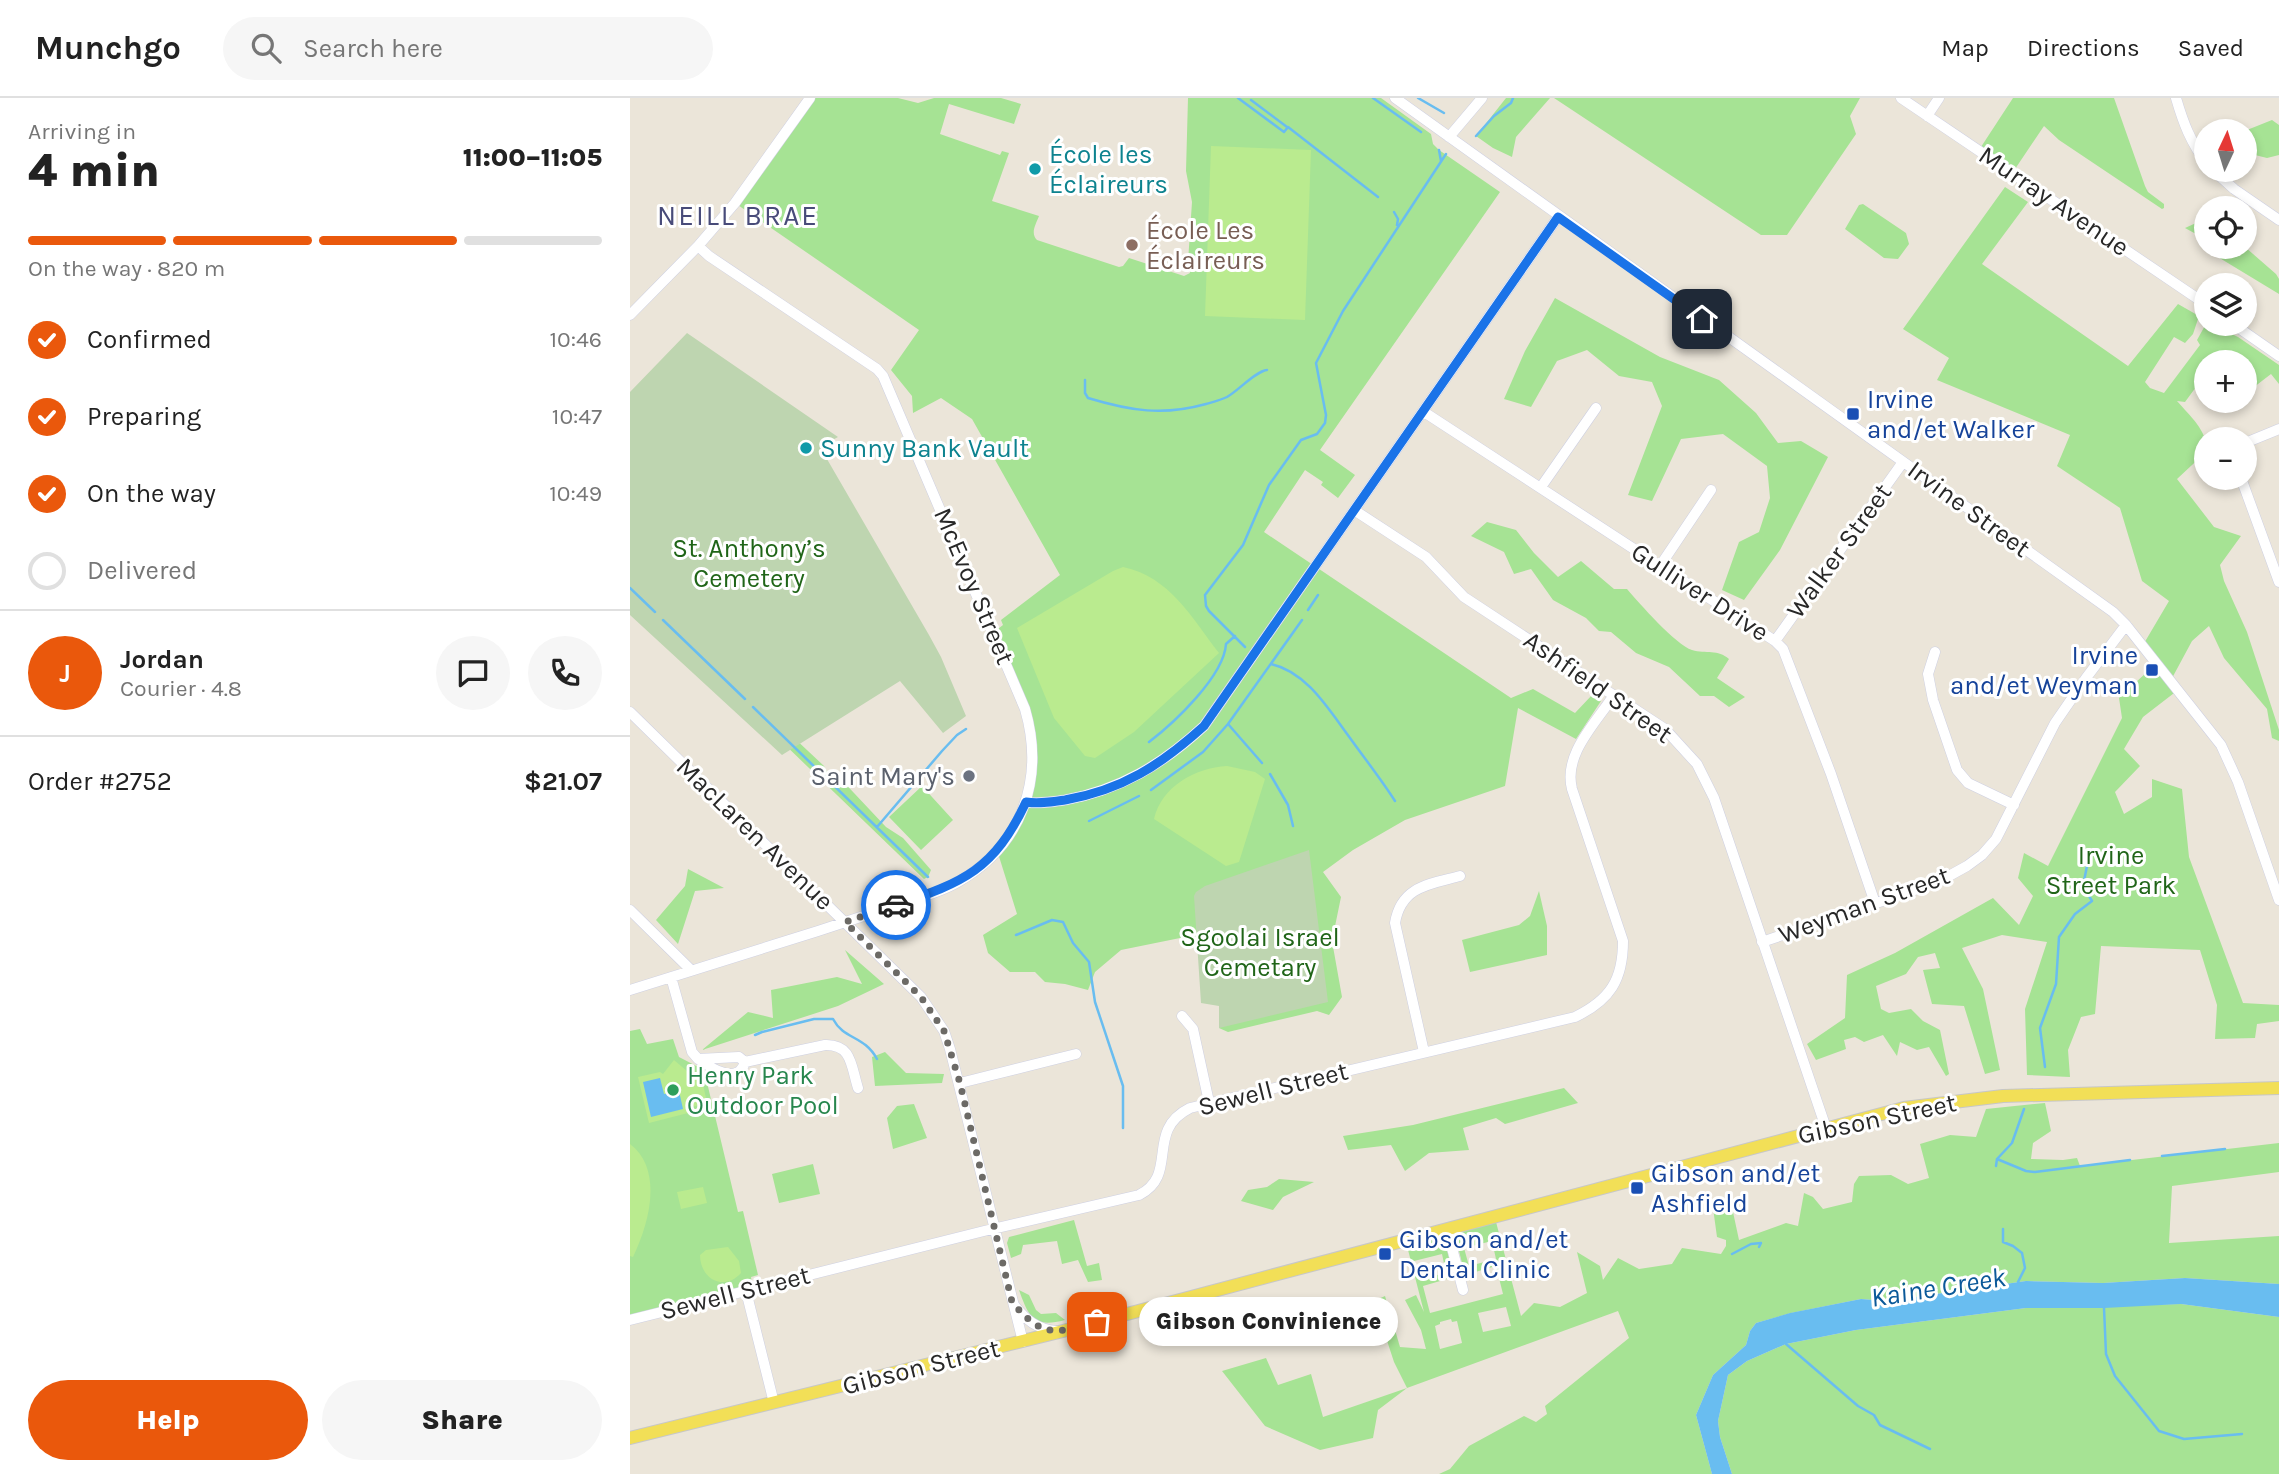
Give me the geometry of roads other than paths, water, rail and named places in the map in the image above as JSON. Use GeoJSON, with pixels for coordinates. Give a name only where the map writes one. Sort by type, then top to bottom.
{"type":"FeatureCollection","features":[{"type":"Feature","properties":{"kind":"main road","name":"Gibson Street"},"geometry":{"type":"LineString","coordinates":[[630,1438],[1023,1342],[1904,1108],[2003,1096],[2279,1088]]}},
{"type":"Feature","properties":{"kind":"street"},"geometry":{"type":"LineString","coordinates":[[630,315],[698,246],[735,203],[810,98]]}},
{"type":"Feature","properties":{"kind":"street","name":"Irvine Street"},"geometry":{"type":"LineString","coordinates":[[1395,98],[2113,612],[2221,745],[2238,782],[2279,900]]}},
{"type":"Feature","properties":{"kind":"street"},"geometry":{"type":"LineString","coordinates":[[1449,137],[1482,98]]}},
{"type":"Feature","properties":{"kind":"street","name":"Murray Avenue"},"geometry":{"type":"LineString","coordinates":[[1901,98],[2194,296]]}},
{"type":"Feature","properties":{"kind":"street"},"geometry":{"type":"LineString","coordinates":[[1927,116],[1939,98]]}},
{"type":"Feature","properties":{"kind":"street"},"geometry":{"type":"LineString","coordinates":[[2176,98],[2182,120],[2194,144]]}},
{"type":"Feature","properties":{"kind":"street"},"geometry":{"type":"LineString","coordinates":[[2226,182],[2279,220]]}},
{"type":"Feature","properties":{"kind":"street"},"geometry":{"type":"LineString","coordinates":[[1026,802],[1038,804],[1103,791],[1138,776],[1204,726],[1558,217]]}},
{"type":"Feature","properties":{"kind":"street","name":"McEvoy Street"},"geometry":{"type":"LineString","coordinates":[[630,990],[956,884],[974,872],[1002,844],[1026,802],[1030,788],[1033,755],[1025,709],[887,383],[877,369],[698,246]]}},
{"type":"Feature","properties":{"kind":"street"},"geometry":{"type":"LineString","coordinates":[[2250,336],[2279,356]]}},
{"type":"Feature","properties":{"kind":"street"},"geometry":{"type":"LineString","coordinates":[[1541,487],[1596,408]]}},
{"type":"Feature","properties":{"kind":"street","name":"Gulliver Drive"},"geometry":{"type":"LineString","coordinates":[[1424,412],[1775,641],[1783,649],[1822,749],[1875,903]]}},
{"type":"Feature","properties":{"kind":"street"},"geometry":{"type":"LineString","coordinates":[[2257,438],[2279,429]]}},
{"type":"Feature","properties":{"kind":"street","name":"Walker Street"},"geometry":{"type":"LineString","coordinates":[[1775,641],[1903,462]]}},
{"type":"Feature","properties":{"kind":"street"},"geometry":{"type":"LineString","coordinates":[[1660,566],[1711,490]]}},
{"type":"Feature","properties":{"kind":"street"},"geometry":{"type":"LineString","coordinates":[[2245,490],[2279,582]]}},
{"type":"Feature","properties":{"kind":"street","name":"Ashfield Street"},"geometry":{"type":"LineString","coordinates":[[1354,510],[1426,557],[1464,597],[1665,729],[1697,764],[1714,799],[1826,1128]]}},
{"type":"Feature","properties":{"kind":"street","name":"Weyman Street"},"geometry":{"type":"LineString","coordinates":[[1762,942],[1938,882],[1982,855],[1996,839],[2055,723],[2085,678],[2126,625]]}},
{"type":"Feature","properties":{"kind":"street"},"geometry":{"type":"LineString","coordinates":[[1935,652],[1928,674],[1933,700],[1957,771],[1968,783],[2014,805]]}},
{"type":"Feature","properties":{"kind":"street","name":"Sewell Street"},"geometry":{"type":"LineString","coordinates":[[630,1320],[1139,1195],[1147,1191],[1158,1178],[1163,1141],[1169,1126],[1182,1112],[1209,1102],[1575,1017],[1602,1002],[1619,974],[1623,941],[1570,780],[1576,752],[1614,695]]}},
{"type":"Feature","properties":{"kind":"street","name":"MacLaren Avenue"},"geometry":{"type":"LineString","coordinates":[[630,712],[921,997],[935,1015],[944,1031],[960,1083],[1023,1342]]}},
{"type":"Feature","properties":{"kind":"street"},"geometry":{"type":"LineString","coordinates":[[1424,1052],[1395,923],[1397,910],[1404,899],[1425,885],[1460,876]]}},
{"type":"Feature","properties":{"kind":"street"},"geometry":{"type":"LineString","coordinates":[[630,910],[691,971]]}},
{"type":"Feature","properties":{"kind":"street"},"geometry":{"type":"LineString","coordinates":[[671,977],[692,1052],[698,1059],[725,1074],[735,1074],[742,1070],[745,1062]]}},
{"type":"Feature","properties":{"kind":"street"},"geometry":{"type":"LineString","coordinates":[[1182,1016],[1194,1029],[1209,1102]]}},
{"type":"Feature","properties":{"kind":"street"},"geometry":{"type":"LineString","coordinates":[[698,1059],[738,1057],[745,1062],[835,1045],[847,1053],[858,1088]]}},
{"type":"Feature","properties":{"kind":"street"},"geometry":{"type":"LineString","coordinates":[[960,1083],[1076,1054]]}},
{"type":"Feature","properties":{"kind":"street"},"geometry":{"type":"LineString","coordinates":[[1447,1229],[1463,1290]]}},
{"type":"Feature","properties":{"kind":"street"},"geometry":{"type":"LineString","coordinates":[[746,1291],[774,1403]]}},
{"type":"Feature","properties":{"kind":"street"},"geometry":{"type":"LineString","coordinates":[[1012,1302],[1033,1324],[1045,1330],[1063,1331]]}},
{"type":"Feature","properties":{"kind":"water"},"geometry":{"type":"Polygon","coordinates":[[[660,1078],[664,1094],[679,1091],[683,1109],[651,1117],[643,1082],[660,1078]]]}},
{"type":"Feature","properties":{"kind":"water"},"geometry":{"type":"Polygon","coordinates":[[[2185,1278],[2279,1284],[2279,1317],[2181,1304],[2026,1308],[1856,1330],[1786,1344],[1747,1361],[1728,1375],[1718,1421],[1720,1437],[1732,1474],[1712,1474],[1696,1415],[1713,1375],[1746,1345],[1750,1331],[1756,1323],[1790,1313],[1861,1299],[1887,1301],[2026,1281],[2103,1283],[2185,1278]]]}},
{"type":"Feature","properties":{"kind":"waterway"},"geometry":{"type":"LineString","coordinates":[[1238,98],[1284,132],[1288,127],[1378,197]]}},
{"type":"Feature","properties":{"kind":"waterway"},"geometry":{"type":"LineString","coordinates":[[1373,98],[1421,132]]}},
{"type":"Feature","properties":{"kind":"waterway"},"geometry":{"type":"LineString","coordinates":[[1418,98],[1444,113]]}},
{"type":"Feature","properties":{"kind":"waterway"},"geometry":{"type":"LineString","coordinates":[[1476,136],[1513,98]]}},
{"type":"Feature","properties":{"kind":"waterway"},"geometry":{"type":"LineString","coordinates":[[1251,100],[1287,127]]}},
{"type":"Feature","properties":{"kind":"waterway"},"geometry":{"type":"LineString","coordinates":[[1439,150],[1441,161]]}},
{"type":"Feature","properties":{"kind":"waterway"},"geometry":{"type":"LineString","coordinates":[[1245,647],[1209,611],[1205,595],[1243,545],[1269,485],[1301,440],[1317,434],[1325,423],[1326,415],[1316,363],[1343,311],[1446,154]]}},
{"type":"Feature","properties":{"kind":"waterway"},"geometry":{"type":"LineString","coordinates":[[1394,212],[1398,219],[1397,225]]}},
{"type":"Feature","properties":{"kind":"waterway"},"geometry":{"type":"LineString","coordinates":[[1085,380],[1085,393],[1088,398],[1133,409],[1161,411],[1190,408],[1222,399],[1267,370]]}},
{"type":"Feature","properties":{"kind":"waterway"},"geometry":{"type":"LineString","coordinates":[[630,588],[655,612]]}},
{"type":"Feature","properties":{"kind":"waterway"},"geometry":{"type":"LineString","coordinates":[[1308,610],[1318,595]]}},
{"type":"Feature","properties":{"kind":"waterway"},"geometry":{"type":"LineString","coordinates":[[663,620],[745,699]]}},
{"type":"Feature","properties":{"kind":"waterway"},"geometry":{"type":"LineString","coordinates":[[1151,790],[1203,752],[1228,724],[1302,620]]}},
{"type":"Feature","properties":{"kind":"waterway"},"geometry":{"type":"LineString","coordinates":[[1149,742],[1196,698],[1217,670],[1226,644],[1235,636]]}},
{"type":"Feature","properties":{"kind":"waterway"},"geometry":{"type":"LineString","coordinates":[[1271,664],[1296,675],[1316,694],[1395,801]]}},
{"type":"Feature","properties":{"kind":"waterway"},"geometry":{"type":"LineString","coordinates":[[753,707],[928,877]]}},
{"type":"Feature","properties":{"kind":"waterway"},"geometry":{"type":"LineString","coordinates":[[1228,724],[1262,763]]}},
{"type":"Feature","properties":{"kind":"waterway"},"geometry":{"type":"LineString","coordinates":[[877,827],[942,751],[966,729]]}},
{"type":"Feature","properties":{"kind":"waterway"},"geometry":{"type":"LineString","coordinates":[[1270,774],[1288,805],[1293,826]]}},
{"type":"Feature","properties":{"kind":"waterway"},"geometry":{"type":"LineString","coordinates":[[1089,821],[1139,796]]}},
{"type":"Feature","properties":{"kind":"waterway"},"geometry":{"type":"LineString","coordinates":[[2045,1067],[2040,1028],[2056,984],[2059,937],[2075,914],[2092,901],[2083,886],[2089,856]]}},
{"type":"Feature","properties":{"kind":"waterway"},"geometry":{"type":"LineString","coordinates":[[1016,935],[1052,920],[1063,922],[1073,943],[1089,962],[1095,1002],[1123,1086],[1123,1128]]}},
{"type":"Feature","properties":{"kind":"waterway"},"geometry":{"type":"LineString","coordinates":[[755,1035],[814,1019],[833,1019],[843,1031],[872,1051],[877,1059]]}},
{"type":"Feature","properties":{"kind":"waterway"},"geometry":{"type":"LineString","coordinates":[[1996,1166],[1997,1159],[2012,1143],[2024,1109]]}},
{"type":"Feature","properties":{"kind":"waterway"},"geometry":{"type":"LineString","coordinates":[[2162,1156],[2225,1149]]}},
{"type":"Feature","properties":{"kind":"waterway"},"geometry":{"type":"LineString","coordinates":[[1997,1159],[2035,1172],[2130,1160]]}},
{"type":"Feature","properties":{"kind":"waterway","name":"Kaine Creek"},"geometry":{"type":"LineString","coordinates":[[2003,1229],[2003,1242],[2022,1253],[2025,1268],[2018,1282]]}},
{"type":"Feature","properties":{"kind":"waterway"},"geometry":{"type":"LineString","coordinates":[[1732,1254],[1751,1244],[1761,1243],[1759,1247]]}},
{"type":"Feature","properties":{"kind":"waterway"},"geometry":{"type":"LineString","coordinates":[[2104,1308],[2106,1354],[2115,1376],[2159,1431],[2184,1439],[2242,1434]]}},
{"type":"Feature","properties":{"kind":"waterway"},"geometry":{"type":"LineString","coordinates":[[1786,1344],[1858,1406],[1874,1415],[1880,1425],[1930,1449]]}},
{"type":"Feature","properties":{"kind":"place","name":"École les Éclaireurs"},"geometry":{"type":"Point","coordinates":[1035,169]}},
{"type":"Feature","properties":{"kind":"place","name":"École Les Éclaireurs"},"geometry":{"type":"Point","coordinates":[1132,245]}},
{"type":"Feature","properties":{"kind":"place","name":"Irvine and/et Walker"},"geometry":{"type":"Point","coordinates":[1853,414]}},
{"type":"Feature","properties":{"kind":"place","name":"Sunny Bank Vault"},"geometry":{"type":"Point","coordinates":[806,448]}},
{"type":"Feature","properties":{"kind":"place","name":"Irvine and/et Weyman"},"geometry":{"type":"Point","coordinates":[2152,670]}},
{"type":"Feature","properties":{"kind":"place","name":"Saint Mary's"},"geometry":{"type":"Point","coordinates":[969,776]}},
{"type":"Feature","properties":{"kind":"place","name":"Henry Park Outdoor Pool"},"geometry":{"type":"Point","coordinates":[673,1090]}},
{"type":"Feature","properties":{"kind":"place","name":"Gibson and/et Ashfield"},"geometry":{"type":"Point","coordinates":[1637,1188]}},
{"type":"Feature","properties":{"kind":"place","name":"Gibson and/et Dental Clinic"},"geometry":{"type":"Point","coordinates":[1385,1254]}},
{"type":"Feature","properties":{"kind":"place","name":"Gibson Convinience"},"geometry":{"type":"Point","coordinates":[1097,1322]}},
{"type":"Feature","properties":{"kind":"district","name":"NEILL BRAE"},"geometry":{"type":"Point","coordinates":[738,215]}},
{"type":"Feature","properties":{"kind":"park label","name":"St. Anthony’s Cemetery"},"geometry":{"type":"Point","coordinates":[749,563]}},
{"type":"Feature","properties":{"kind":"park label","name":"Irvine Street Park"},"geometry":{"type":"Point","coordinates":[2111,870]}},
{"type":"Feature","properties":{"kind":"park label","name":"Sgoolai Israel Cemetary"},"geometry":{"type":"Point","coordinates":[1260,952]}}]}
